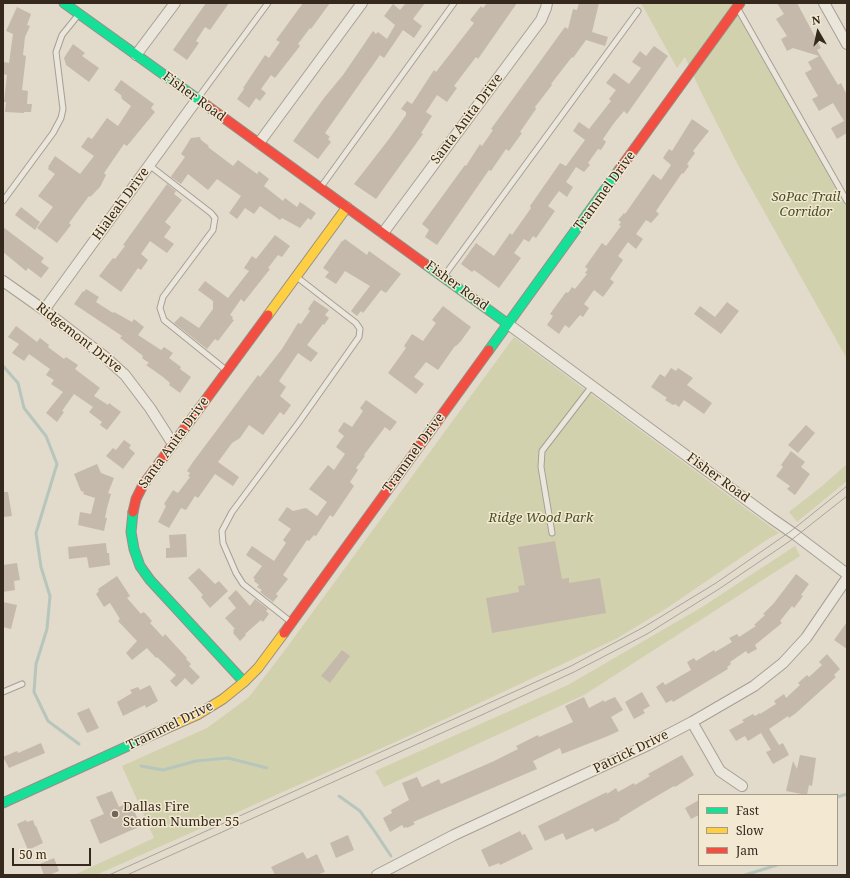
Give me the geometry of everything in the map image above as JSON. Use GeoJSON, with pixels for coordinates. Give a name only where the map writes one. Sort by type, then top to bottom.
{"type":"FeatureCollection","features":[{"type":"Feature","properties":{"kind":"street","name":"Fisher Road"},"geometry":{"type":"LineString","coordinates":[[64,3],[198,98],[259,144],[444,277],[771,518],[798,536],[847,574]]}},
{"type":"Feature","properties":{"kind":"street"},"geometry":{"type":"LineString","coordinates":[[136,55],[175,3]]}},
{"type":"Feature","properties":{"kind":"street"},"geometry":{"type":"LineString","coordinates":[[259,144],[362,3]]}},
{"type":"Feature","properties":{"kind":"street","name":"Santa Anita Drive"},"geometry":{"type":"LineString","coordinates":[[383,233],[541,20],[546,8],[546,3]]}},
{"type":"Feature","properties":{"kind":"street"},"geometry":{"type":"LineString","coordinates":[[824,3],[847,44]]}},
{"type":"Feature","properties":{"kind":"street","name":"Trammel Drive"},"geometry":{"type":"LineString","coordinates":[[3,803],[197,714],[223,699],[258,668],[686,80],[738,4]]}},
{"type":"Feature","properties":{"kind":"street","name":"Hialeah Drive"},"geometry":{"type":"LineString","coordinates":[[44,310],[198,98]]}},
{"type":"Feature","properties":{"kind":"street","name":"Santa Anita Drive"},"geometry":{"type":"LineString","coordinates":[[244,682],[150,580],[140,566],[134,549],[131,532],[132,517],[136,499],[143,485],[347,208]]}},
{"type":"Feature","properties":{"kind":"street","name":"Ridgemont Drive"},"geometry":{"type":"LineString","coordinates":[[3,281],[44,310],[105,357],[125,375],[150,408],[173,444]]}},
{"type":"Feature","properties":{"kind":"street","name":"Patrick Drive"},"geometry":{"type":"LineString","coordinates":[[377,875],[454,835],[648,745],[692,722],[754,686],[783,663],[806,638],[847,578]]}},
{"type":"Feature","properties":{"kind":"street"},"geometry":{"type":"LineString","coordinates":[[692,722],[720,770],[742,786]]}},
{"type":"Feature","properties":{"kind":"lane"},"geometry":{"type":"LineString","coordinates":[[198,98],[268,3]]}},
{"type":"Feature","properties":{"kind":"lane"},"geometry":{"type":"LineString","coordinates":[[320,188],[454,3]]}},
{"type":"Feature","properties":{"kind":"lane"},"geometry":{"type":"LineString","coordinates":[[738,4],[847,202]]}},
{"type":"Feature","properties":{"kind":"lane"},"geometry":{"type":"LineString","coordinates":[[444,277],[638,11]]}},
{"type":"Feature","properties":{"kind":"lane"},"geometry":{"type":"LineString","coordinates":[[3,200],[53,133],[61,118],[63,109],[56,52],[62,35],[79,14]]}},
{"type":"Feature","properties":{"kind":"lane"},"geometry":{"type":"LineString","coordinates":[[149,165],[211,213],[215,218],[213,230],[163,297],[160,308],[164,320],[227,371]]}},
{"type":"Feature","properties":{"kind":"lane"},"geometry":{"type":"LineString","coordinates":[[292,622],[243,584],[236,573],[223,543],[222,531],[232,512],[359,337],[360,329],[356,323],[297,277]]}},
{"type":"Feature","properties":{"kind":"lane"},"geometry":{"type":"LineString","coordinates":[[552,533],[541,467],[542,451],[592,386]]}},
{"type":"Feature","properties":{"kind":"lane"},"geometry":{"type":"LineString","coordinates":[[3,692],[22,684]]}},
{"type":"Feature","properties":{"kind":"green space","name":"SoPac Trail Corridor"},"geometry":{"type":"Polygon","coordinates":[[[641,3],[737,3],[847,195],[847,359],[738,165],[685,57],[677,68],[641,3]]]}},
{"type":"Feature","properties":{"kind":"green space","name":"Ridge Wood Park"},"geometry":{"type":"Polygon","coordinates":[[[514,337],[779,533],[667,608],[616,639],[411,735],[96,875],[74,875],[154,838],[122,766],[207,728],[249,697],[514,337]]]}},
{"type":"Feature","properties":{"kind":"green space"},"geometry":{"type":"Polygon","coordinates":[[[847,464],[847,481],[797,522],[789,512],[847,464]]]}},
{"type":"Feature","properties":{"kind":"green space"},"geometry":{"type":"Polygon","coordinates":[[[795,546],[800,556],[584,695],[384,787],[375,771],[568,685],[702,607],[795,546]]]}},
{"type":"Feature","properties":{"kind":"building"},"geometry":{"type":"Polygon","coordinates":[[[206,3],[229,3],[210,30],[205,27],[196,41],[199,43],[187,60],[173,50],[206,3]]]}},
{"type":"Feature","properties":{"kind":"building"},"geometry":{"type":"Polygon","coordinates":[[[303,3],[330,3],[298,44],[300,46],[275,78],[271,75],[261,89],[266,93],[260,101],[256,98],[249,108],[237,99],[265,55],[269,58],[280,42],[276,40],[303,3]]]}},
{"type":"Feature","properties":{"kind":"building"},"geometry":{"type":"Polygon","coordinates":[[[406,3],[425,3],[413,19],[422,26],[414,38],[403,30],[384,58],[380,55],[325,133],[330,137],[328,139],[331,142],[318,159],[293,141],[324,98],[343,75],[373,31],[376,34],[378,32],[387,39],[395,25],[384,16],[393,4],[400,10],[406,3]]]}},
{"type":"Feature","properties":{"kind":"building"},"geometry":{"type":"Polygon","coordinates":[[[487,3],[517,3],[478,59],[476,57],[454,86],[457,88],[447,102],[437,95],[426,112],[432,116],[421,133],[423,134],[376,199],[354,184],[406,115],[406,112],[401,109],[407,101],[412,104],[434,70],[436,72],[474,23],[470,20],[481,6],[483,8],[487,3]]]}},
{"type":"Feature","properties":{"kind":"building"},"geometry":{"type":"Polygon","coordinates":[[[579,3],[599,3],[592,32],[608,37],[605,46],[586,40],[535,107],[536,109],[520,132],[522,133],[509,151],[506,149],[491,171],[489,170],[437,245],[425,237],[429,230],[422,224],[465,165],[466,166],[480,144],[482,146],[493,130],[491,129],[565,27],[568,29],[573,9],[577,10],[579,3]]]}},
{"type":"Feature","properties":{"kind":"building"},"geometry":{"type":"Polygon","coordinates":[[[777,3],[797,3],[821,48],[817,50],[838,85],[841,83],[847,95],[847,133],[837,139],[831,128],[844,121],[833,103],[819,111],[812,99],[818,96],[805,73],[812,69],[808,62],[819,56],[793,48],[787,51],[781,39],[787,36],[776,19],[784,14],[777,3]]]}},
{"type":"Feature","properties":{"kind":"building"},"geometry":{"type":"Polygon","coordinates":[[[17,7],[31,14],[27,25],[30,26],[25,37],[23,55],[26,56],[22,90],[28,91],[27,104],[32,104],[31,112],[24,113],[5,112],[6,102],[4,102],[7,75],[3,74],[4,62],[9,63],[13,34],[6,31],[17,7]]]}},
{"type":"Feature","properties":{"kind":"building"},"geometry":{"type":"Polygon","coordinates":[[[73,44],[85,53],[82,56],[99,68],[89,82],[66,65],[64,58],[73,44]]]}},
{"type":"Feature","properties":{"kind":"building"},"geometry":{"type":"Polygon","coordinates":[[[654,46],[668,56],[627,114],[624,111],[614,123],[603,139],[606,142],[601,150],[598,149],[588,163],[590,165],[584,172],[576,167],[566,182],[573,187],[567,197],[559,191],[548,206],[555,211],[536,238],[533,236],[529,242],[524,239],[514,253],[521,258],[499,288],[474,270],[472,272],[461,264],[476,243],[494,256],[510,233],[512,235],[560,163],[566,166],[585,140],[573,131],[579,122],[589,129],[611,101],[609,99],[616,90],[606,83],[614,73],[629,84],[641,68],[632,62],[640,51],[646,56],[654,46]]]}},
{"type":"Feature","properties":{"kind":"building"},"geometry":{"type":"Polygon","coordinates":[[[121,80],[154,104],[151,108],[155,112],[127,146],[124,144],[104,173],[106,175],[100,187],[90,197],[89,196],[69,223],[71,225],[57,243],[37,228],[53,207],[38,196],[55,174],[48,169],[48,167],[55,156],[80,174],[94,156],[81,147],[88,137],[92,139],[107,118],[118,126],[131,106],[114,90],[121,80]]]}},
{"type":"Feature","properties":{"kind":"building"},"geometry":{"type":"Polygon","coordinates":[[[692,119],[709,131],[693,151],[695,153],[687,164],[689,166],[683,174],[682,173],[656,211],[659,214],[651,223],[646,220],[636,234],[643,239],[636,249],[628,242],[618,256],[623,260],[610,279],[614,282],[603,297],[594,290],[584,304],[589,308],[583,317],[580,315],[569,328],[565,325],[559,334],[547,325],[553,316],[550,314],[566,292],[568,293],[572,287],[575,289],[587,274],[585,273],[588,269],[585,267],[602,243],[606,246],[621,226],[619,225],[621,222],[618,220],[624,213],[625,214],[653,174],[661,180],[671,165],[663,158],[669,149],[672,151],[692,119]]]}},
{"type":"Feature","properties":{"kind":"building"},"geometry":{"type":"Polygon","coordinates":[[[200,137],[201,140],[209,146],[208,147],[233,166],[238,160],[257,174],[259,171],[269,179],[264,186],[283,201],[285,198],[297,207],[300,202],[316,213],[311,220],[308,218],[300,228],[282,218],[280,220],[260,206],[254,214],[245,208],[237,219],[229,213],[241,196],[217,179],[208,190],[188,174],[181,184],[171,177],[185,157],[181,154],[191,138],[200,137]]]}},
{"type":"Feature","properties":{"kind":"building"},"geometry":{"type":"Polygon","coordinates":[[[167,184],[176,191],[174,194],[182,200],[165,222],[171,227],[164,237],[174,244],[167,253],[150,241],[141,254],[148,260],[141,270],[138,268],[121,292],[99,276],[113,258],[115,259],[125,246],[123,245],[167,184]]]}},
{"type":"Feature","properties":{"kind":"building"},"geometry":{"type":"Polygon","coordinates":[[[21,207],[40,222],[35,230],[15,215],[21,207]]]}},
{"type":"Feature","properties":{"kind":"building"},"geometry":{"type":"Polygon","coordinates":[[[3,227],[44,258],[41,262],[49,268],[41,278],[28,268],[26,271],[3,252],[3,227]]]}},
{"type":"Feature","properties":{"kind":"building"},"geometry":{"type":"Polygon","coordinates":[[[275,235],[290,246],[282,257],[278,255],[268,268],[270,269],[244,302],[241,299],[230,315],[234,320],[218,341],[215,339],[207,349],[174,323],[181,316],[199,328],[213,309],[213,301],[198,290],[205,281],[228,298],[249,271],[244,268],[252,256],[256,259],[275,235]]]}},
{"type":"Feature","properties":{"kind":"building"},"geometry":{"type":"Polygon","coordinates":[[[345,239],[367,255],[369,251],[401,274],[386,293],[381,290],[363,313],[361,311],[357,316],[351,311],[370,286],[345,271],[336,284],[325,277],[329,272],[323,268],[345,239]]]}},
{"type":"Feature","properties":{"kind":"building"},"geometry":{"type":"Polygon","coordinates":[[[86,289],[99,297],[96,302],[113,313],[114,312],[132,322],[134,319],[144,327],[138,335],[161,350],[164,347],[173,353],[169,358],[191,377],[180,393],[169,385],[170,383],[163,377],[146,365],[149,363],[142,358],[143,356],[120,338],[122,336],[74,304],[86,289]]]}},
{"type":"Feature","properties":{"kind":"building"},"geometry":{"type":"Polygon","coordinates":[[[314,300],[329,310],[325,315],[329,318],[307,345],[318,353],[311,362],[298,353],[279,381],[286,387],[280,396],[291,405],[284,415],[280,412],[263,435],[249,425],[240,438],[232,443],[218,462],[239,477],[233,486],[215,474],[198,498],[195,496],[186,510],[181,508],[169,528],[158,522],[166,506],[164,504],[173,490],[178,493],[190,477],[188,476],[190,473],[187,471],[193,462],[258,375],[260,377],[282,349],[298,323],[301,324],[310,311],[308,309],[314,300]]]}},
{"type":"Feature","properties":{"kind":"building"},"geometry":{"type":"Polygon","coordinates":[[[727,302],[739,311],[721,334],[694,314],[700,306],[715,317],[727,302]]]}},
{"type":"Feature","properties":{"kind":"building"},"geometry":{"type":"Polygon","coordinates":[[[443,306],[471,327],[438,370],[426,362],[414,377],[424,384],[416,394],[388,373],[406,348],[404,346],[412,334],[423,341],[436,323],[432,320],[443,306]]]}},
{"type":"Feature","properties":{"kind":"building"},"geometry":{"type":"Polygon","coordinates":[[[16,326],[37,342],[40,338],[49,345],[48,347],[64,359],[66,357],[78,365],[75,369],[100,388],[94,396],[108,405],[109,403],[121,412],[107,430],[100,425],[102,422],[89,412],[93,407],[74,394],[62,411],[64,412],[57,422],[46,413],[63,392],[51,384],[54,380],[46,375],[50,369],[29,354],[24,361],[12,353],[19,344],[8,337],[16,326]]]}},
{"type":"Feature","properties":{"kind":"building"},"geometry":{"type":"Polygon","coordinates":[[[671,368],[676,371],[678,368],[693,378],[687,385],[712,403],[704,414],[684,400],[679,407],[675,404],[673,405],[665,400],[667,398],[651,387],[660,374],[665,377],[671,368]]]}},
{"type":"Feature","properties":{"kind":"building"},"geometry":{"type":"Polygon","coordinates":[[[366,400],[397,422],[390,431],[385,427],[364,455],[365,456],[356,468],[358,470],[350,482],[354,486],[333,517],[330,515],[316,536],[314,535],[309,541],[307,540],[283,575],[288,579],[276,594],[278,596],[273,602],[260,592],[262,590],[257,587],[259,585],[253,578],[262,566],[246,555],[252,546],[274,561],[286,543],[283,540],[291,529],[278,520],[287,507],[293,511],[306,508],[317,516],[327,502],[309,489],[328,465],[334,470],[345,454],[336,447],[344,436],[338,431],[344,422],[352,427],[363,411],[360,408],[366,400]]]}},
{"type":"Feature","properties":{"kind":"building"},"geometry":{"type":"Polygon","coordinates":[[[806,425],[815,433],[798,453],[788,445],[806,425]]]}},
{"type":"Feature","properties":{"kind":"building"},"geometry":{"type":"Polygon","coordinates":[[[124,440],[131,445],[129,448],[135,453],[123,469],[106,456],[113,448],[116,450],[124,440]]]}},
{"type":"Feature","properties":{"kind":"building"},"geometry":{"type":"Polygon","coordinates":[[[791,451],[805,462],[801,467],[810,474],[795,495],[787,489],[790,486],[776,476],[783,467],[781,465],[791,451]]]}},
{"type":"Feature","properties":{"kind":"building"},"geometry":{"type":"Polygon","coordinates":[[[97,464],[101,473],[114,478],[108,493],[111,494],[105,518],[107,518],[104,531],[78,525],[80,512],[91,514],[95,498],[83,494],[84,492],[81,491],[74,474],[97,464]]]}},
{"type":"Feature","properties":{"kind":"building"},"geometry":{"type":"Polygon","coordinates":[[[3,492],[8,492],[12,516],[3,517],[3,492]]]}},
{"type":"Feature","properties":{"kind":"building"},"geometry":{"type":"Polygon","coordinates":[[[186,534],[187,557],[166,558],[166,548],[170,548],[169,535],[186,534]]]}},
{"type":"Feature","properties":{"kind":"building"},"geometry":{"type":"Polygon","coordinates":[[[555,541],[562,579],[569,578],[569,583],[600,578],[606,613],[492,633],[486,598],[519,592],[518,586],[525,585],[518,547],[555,541]]]}},
{"type":"Feature","properties":{"kind":"building"},"geometry":{"type":"Polygon","coordinates":[[[106,543],[110,565],[89,568],[87,557],[69,559],[68,547],[106,543]]]}},
{"type":"Feature","properties":{"kind":"building"},"geometry":{"type":"Polygon","coordinates":[[[17,563],[20,580],[14,581],[15,590],[3,592],[3,565],[17,563]]]}},
{"type":"Feature","properties":{"kind":"building"},"geometry":{"type":"Polygon","coordinates":[[[199,568],[215,584],[219,581],[228,591],[210,608],[201,597],[203,595],[188,578],[199,568]]]}},
{"type":"Feature","properties":{"kind":"building"},"geometry":{"type":"Polygon","coordinates":[[[796,574],[809,584],[801,595],[803,596],[794,608],[792,606],[780,621],[782,623],[755,645],[757,649],[748,654],[746,651],[730,662],[731,664],[727,667],[728,669],[673,702],[672,700],[666,703],[656,687],[663,682],[665,685],[691,670],[687,662],[694,658],[696,661],[714,650],[715,652],[732,642],[729,638],[737,634],[739,637],[756,626],[754,625],[765,615],[763,614],[774,603],[796,574]]]}},
{"type":"Feature","properties":{"kind":"building"},"geometry":{"type":"Polygon","coordinates":[[[117,576],[130,596],[127,598],[141,614],[143,612],[145,613],[152,621],[150,623],[163,637],[165,634],[187,658],[186,659],[191,664],[189,666],[200,677],[192,685],[185,678],[176,687],[170,681],[176,675],[147,648],[132,660],[126,653],[137,641],[118,621],[120,619],[110,603],[104,607],[96,594],[99,591],[98,589],[117,576]]]}},
{"type":"Feature","properties":{"kind":"building"},"geometry":{"type":"Polygon","coordinates":[[[236,590],[250,606],[255,599],[268,609],[266,611],[269,614],[263,622],[261,620],[245,634],[246,635],[240,641],[233,633],[233,630],[235,629],[225,618],[236,608],[228,598],[236,590]]]}},
{"type":"Feature","properties":{"kind":"building"},"geometry":{"type":"Polygon","coordinates":[[[3,602],[17,605],[11,629],[3,627],[3,602]]]}},
{"type":"Feature","properties":{"kind":"building"},"geometry":{"type":"Polygon","coordinates":[[[847,622],[847,649],[834,640],[847,622]]]}},
{"type":"Feature","properties":{"kind":"building"},"geometry":{"type":"Polygon","coordinates":[[[342,650],[350,656],[330,683],[321,676],[342,650]]]}},
{"type":"Feature","properties":{"kind":"building"},"geometry":{"type":"Polygon","coordinates":[[[827,654],[840,669],[834,675],[836,677],[796,713],[789,718],[788,716],[769,729],[779,745],[783,743],[789,755],[773,764],[766,752],[771,750],[761,733],[748,741],[745,736],[736,741],[729,730],[744,722],[742,720],[753,714],[755,716],[760,714],[776,704],[774,701],[784,694],[786,698],[800,685],[798,683],[807,675],[809,677],[822,665],[819,662],[827,654]]]}},
{"type":"Feature","properties":{"kind":"building"},"geometry":{"type":"Polygon","coordinates":[[[150,685],[158,701],[146,708],[145,705],[123,716],[117,702],[132,693],[130,690],[138,687],[140,690],[150,685]]]}},
{"type":"Feature","properties":{"kind":"building"},"geometry":{"type":"Polygon","coordinates":[[[642,692],[650,706],[643,710],[645,713],[634,719],[625,702],[642,692]]]}},
{"type":"Feature","properties":{"kind":"building"},"geometry":{"type":"Polygon","coordinates":[[[584,697],[589,708],[604,700],[604,702],[615,697],[623,710],[611,717],[619,731],[562,754],[560,748],[533,761],[537,769],[413,822],[415,824],[407,828],[404,828],[402,825],[390,832],[383,818],[392,813],[391,810],[409,800],[402,783],[417,777],[422,787],[439,779],[441,784],[492,762],[518,749],[516,746],[538,735],[539,737],[573,722],[565,706],[584,697]]]}},
{"type":"Feature","properties":{"kind":"building"},"geometry":{"type":"Polygon","coordinates":[[[89,708],[99,728],[87,733],[77,713],[89,708]]]}},
{"type":"Feature","properties":{"kind":"building"},"geometry":{"type":"Polygon","coordinates":[[[41,743],[45,753],[9,768],[3,757],[17,751],[18,753],[41,743]]]}},
{"type":"Feature","properties":{"kind":"building"},"geometry":{"type":"Polygon","coordinates":[[[682,755],[694,775],[675,787],[674,786],[645,803],[619,819],[620,820],[595,832],[593,828],[566,840],[563,833],[545,841],[538,826],[607,792],[607,794],[616,788],[618,792],[634,783],[635,785],[650,776],[648,774],[682,755]]]}},
{"type":"Feature","properties":{"kind":"building"},"geometry":{"type":"Polygon","coordinates":[[[800,755],[816,758],[812,786],[809,785],[807,794],[786,791],[793,761],[797,769],[800,755]]]}},
{"type":"Feature","properties":{"kind":"building"},"geometry":{"type":"Polygon","coordinates":[[[112,791],[119,807],[130,802],[141,826],[100,844],[90,820],[104,814],[96,797],[112,791]]]}},
{"type":"Feature","properties":{"kind":"building"},"geometry":{"type":"Polygon","coordinates":[[[698,801],[698,816],[691,819],[685,808],[698,801]]]}},
{"type":"Feature","properties":{"kind":"building"},"geometry":{"type":"Polygon","coordinates":[[[26,820],[27,822],[33,820],[43,843],[28,850],[17,824],[26,820]]]}},
{"type":"Feature","properties":{"kind":"building"},"geometry":{"type":"Polygon","coordinates":[[[520,831],[522,835],[525,834],[533,849],[500,865],[499,863],[489,867],[481,850],[520,831]]]}},
{"type":"Feature","properties":{"kind":"building"},"geometry":{"type":"Polygon","coordinates":[[[348,835],[354,850],[336,858],[330,843],[348,835]]]}},
{"type":"Feature","properties":{"kind":"building"},"geometry":{"type":"Polygon","coordinates":[[[303,852],[307,859],[317,854],[325,872],[316,875],[275,875],[271,867],[303,852]]]}},
{"type":"Feature","properties":{"kind":"building"},"geometry":{"type":"Polygon","coordinates":[[[54,858],[59,871],[49,875],[44,875],[40,864],[54,858]]]}},
{"type":"Feature","properties":{"kind":"waterway"},"geometry":{"type":"LineString","coordinates":[[3,366],[18,383],[24,408],[46,436],[57,464],[36,533],[41,567],[50,596],[47,629],[36,664],[34,692],[48,721],[79,744]]}},
{"type":"Feature","properties":{"kind":"waterway"},"geometry":{"type":"LineString","coordinates":[[141,766],[163,770],[196,761],[228,758],[267,768]]}},
{"type":"Feature","properties":{"kind":"waterway"},"geometry":{"type":"LineString","coordinates":[[838,797],[847,794]]}},
{"type":"Feature","properties":{"kind":"waterway"},"geometry":{"type":"LineString","coordinates":[[339,796],[360,811],[391,856]]}},
{"type":"Feature","properties":{"kind":"waterway"},"geometry":{"type":"LineString","coordinates":[[745,875],[774,866]]}},
{"type":"Feature","properties":{"kind":"tram line"},"geometry":{"type":"LineString","coordinates":[[109,875],[571,666],[644,627],[716,583],[791,531],[847,486]]}},
{"type":"Feature","properties":{"kind":"tram line"},"geometry":{"type":"LineString","coordinates":[[127,875],[486,713],[574,672],[647,634],[719,589],[790,541],[847,496]]}},
{"type":"Feature","properties":{"kind":"traffic: fast"},"geometry":{"type":"LineString","coordinates":[[64,3],[206,105]]}},
{"type":"Feature","properties":{"kind":"traffic: fast"},"geometry":{"type":"LineString","coordinates":[[489,350],[619,170]]}},
{"type":"Feature","properties":{"kind":"traffic: fast"},"geometry":{"type":"LineString","coordinates":[[425,264],[508,324]]}},
{"type":"Feature","properties":{"kind":"traffic: fast"},"geometry":{"type":"LineString","coordinates":[[133,512],[131,532],[134,549],[140,566],[150,580],[244,682]]}},
{"type":"Feature","properties":{"kind":"traffic: fast"},"geometry":{"type":"LineString","coordinates":[[3,803],[163,730]]}},
{"type":"Feature","properties":{"kind":"traffic: slow"},"geometry":{"type":"LineString","coordinates":[[268,315],[347,207]]}},
{"type":"Feature","properties":{"kind":"traffic: slow"},"geometry":{"type":"LineString","coordinates":[[163,730],[197,715],[223,699],[258,668],[284,633]]}},
{"type":"Feature","properties":{"kind":"traffic: jam"},"geometry":{"type":"LineString","coordinates":[[619,170],[740,3]]}},
{"type":"Feature","properties":{"kind":"traffic: jam"},"geometry":{"type":"LineString","coordinates":[[206,105],[425,264]]}},
{"type":"Feature","properties":{"kind":"traffic: jam"},"geometry":{"type":"LineString","coordinates":[[133,512],[136,499],[143,485],[268,315]]}},
{"type":"Feature","properties":{"kind":"traffic: jam"},"geometry":{"type":"LineString","coordinates":[[284,633],[489,350]]}},
{"type":"Feature","properties":{"kind":"place","name":"Dallas Fire Station Number 55"},"geometry":{"type":"Point","coordinates":[115,814]}}]}
